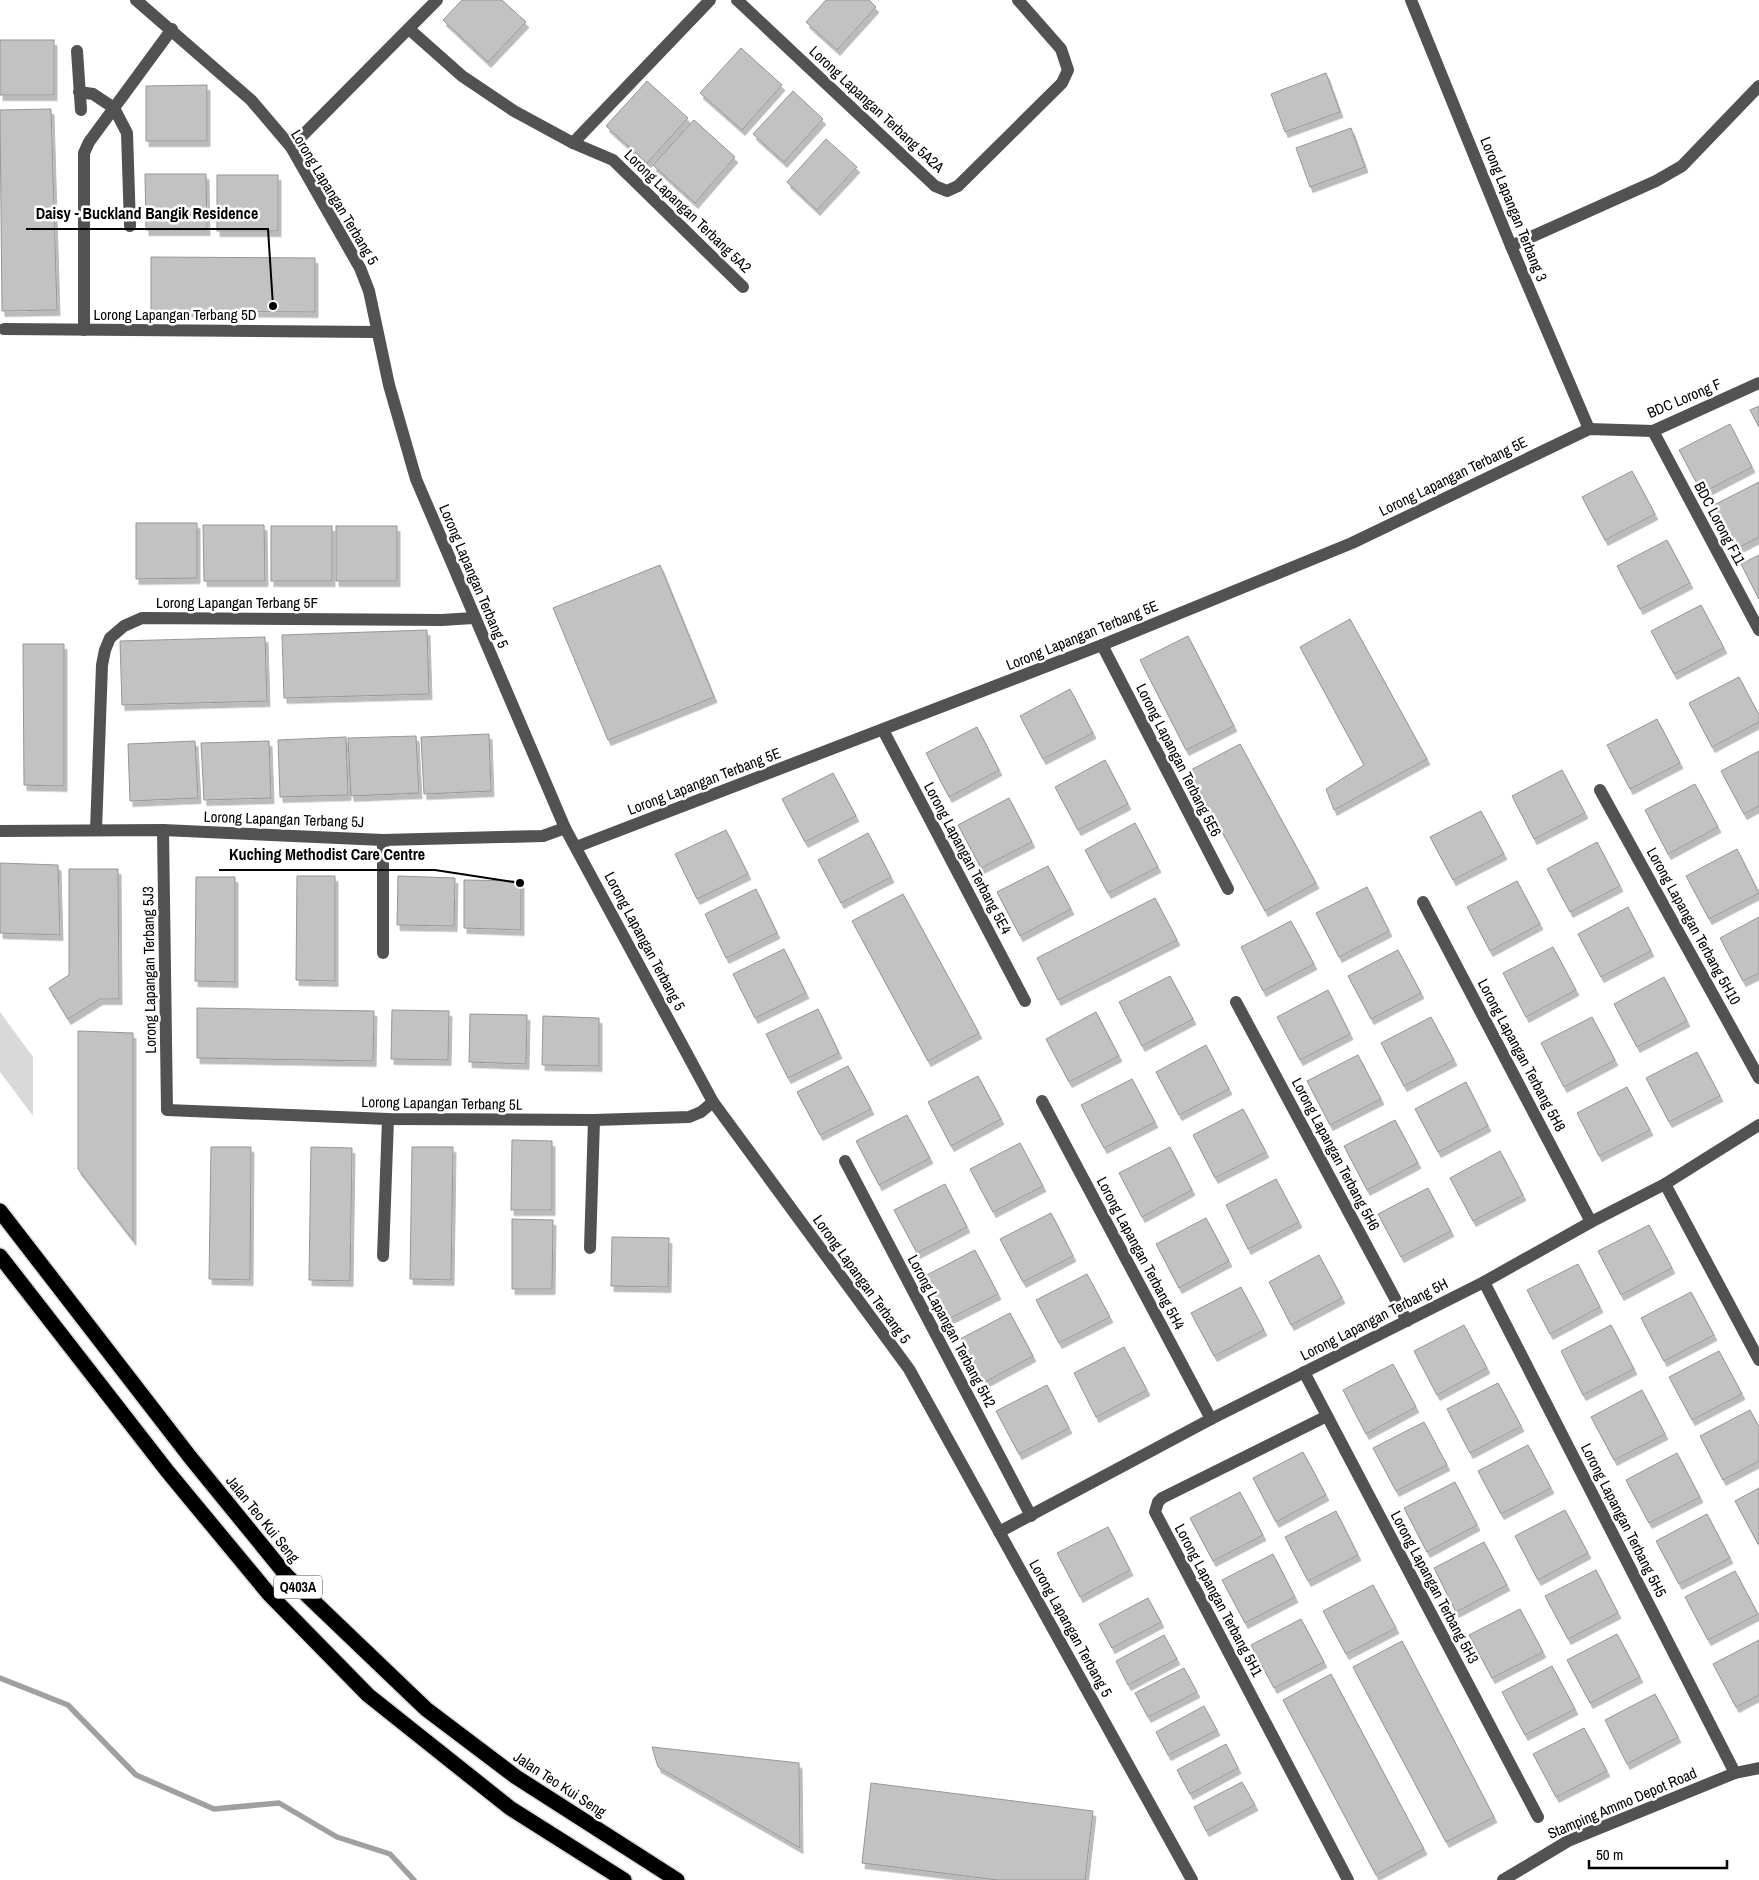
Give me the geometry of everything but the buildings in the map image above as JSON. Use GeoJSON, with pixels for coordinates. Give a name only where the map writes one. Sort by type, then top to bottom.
{"type":"FeatureCollection","features":[{"type":"Feature","properties":{"kind":"highway","name":"Jalan Teo Kui Seng"},"geometry":{"type":"LineString","coordinates":[[0,1211],[190,1456],[287,1576],[426,1709],[516,1777],[677,1880]]}},
{"type":"Feature","properties":{"kind":"highway"},"geometry":{"type":"LineString","coordinates":[[0,1256],[168,1472],[269,1594],[368,1695],[510,1808],[624,1880]]}},
{"type":"Feature","properties":{"kind":"street","name":"Lorong Lapangan Terbang 5"},"geometry":{"type":"LineString","coordinates":[[136,0],[172,29],[251,100],[291,147],[360,268],[369,291],[388,386],[416,479],[473,618],[565,828],[713,1102],[909,1370],[1192,1880]]}},
{"type":"Feature","properties":{"kind":"street"},"geometry":{"type":"LineString","coordinates":[[291,147],[437,0]]}},
{"type":"Feature","properties":{"kind":"street"},"geometry":{"type":"LineString","coordinates":[[573,143],[710,0]]}},
{"type":"Feature","properties":{"kind":"street","name":"Lorong Lapangan Terbang 5A2A"},"geometry":{"type":"LineString","coordinates":[[737,0],[940,190],[953,190],[958,186],[1062,83],[1068,70],[1061,49],[1018,0]]}},
{"type":"Feature","properties":{"kind":"street","name":"Lorong Lapangan Terbang 3"},"geometry":{"type":"LineString","coordinates":[[1411,0],[1511,246],[1589,429]]}},
{"type":"Feature","properties":{"kind":"street"},"geometry":{"type":"LineString","coordinates":[[84,330],[84,153],[88,142],[172,29]]}},
{"type":"Feature","properties":{"kind":"street","name":"Lorong Lapangan Terbang 5A2"},"geometry":{"type":"LineString","coordinates":[[409,29],[462,76],[514,111],[573,143],[613,160],[743,287]]}},
{"type":"Feature","properties":{"kind":"street"},"geometry":{"type":"LineString","coordinates":[[77,51],[81,110]]}},
{"type":"Feature","properties":{"kind":"street"},"geometry":{"type":"LineString","coordinates":[[1511,246],[1656,181],[1682,166],[1759,86]]}},
{"type":"Feature","properties":{"kind":"street"},"geometry":{"type":"LineString","coordinates":[[80,92],[92,94],[114,108],[128,133],[130,226]]}},
{"type":"Feature","properties":{"kind":"street","name":"Lorong Lapangan Terbang 5D"},"geometry":{"type":"LineString","coordinates":[[4,329],[376,332]]}},
{"type":"Feature","properties":{"kind":"street","name":"BDC Lorong F"},"geometry":{"type":"LineString","coordinates":[[1589,429],[1653,431],[1759,383]]}},
{"type":"Feature","properties":{"kind":"street","name":"Lorong Lapangan Terbang 5E"},"geometry":{"type":"LineString","coordinates":[[576,847],[1102,645],[1352,542],[1589,429]]}},
{"type":"Feature","properties":{"kind":"street","name":"BDC Lorong F11"},"geometry":{"type":"LineString","coordinates":[[1653,431],[1759,630]]}},
{"type":"Feature","properties":{"kind":"street","name":"Lorong Lapangan Terbang 5F"},"geometry":{"type":"LineString","coordinates":[[96,830],[102,665],[110,638],[124,626],[142,618],[442,620],[473,618]]}},
{"type":"Feature","properties":{"kind":"street","name":"Lorong Lapangan Terbang 5E6"},"geometry":{"type":"LineString","coordinates":[[1102,645],[1228,889]]}},
{"type":"Feature","properties":{"kind":"street","name":"Lorong Lapangan Terbang 5E4"},"geometry":{"type":"LineString","coordinates":[[883,730],[1025,1001]]}},
{"type":"Feature","properties":{"kind":"street","name":"Lorong Lapangan Terbang 5H10"},"geometry":{"type":"LineString","coordinates":[[1600,790],[1759,1078]]}},
{"type":"Feature","properties":{"kind":"street","name":"Lorong Lapangan Terbang 5J"},"geometry":{"type":"LineString","coordinates":[[0,831],[163,830],[383,840],[542,836],[565,828]]}},
{"type":"Feature","properties":{"kind":"street","name":"Lorong Lapangan Terbang 5J3"},"geometry":{"type":"LineString","coordinates":[[163,830],[167,1110]]}},
{"type":"Feature","properties":{"kind":"street"},"geometry":{"type":"LineString","coordinates":[[383,840],[383,953]]}},
{"type":"Feature","properties":{"kind":"street","name":"Lorong Lapangan Terbang 5H8"},"geometry":{"type":"LineString","coordinates":[[1423,902],[1591,1222]]}},
{"type":"Feature","properties":{"kind":"street","name":"Lorong Lapangan Terbang 5H6"},"geometry":{"type":"LineString","coordinates":[[1236,1002],[1407,1321]]}},
{"type":"Feature","properties":{"kind":"street","name":"Lorong Lapangan Terbang 5H4"},"geometry":{"type":"LineString","coordinates":[[1042,1101],[1211,1419]]}},
{"type":"Feature","properties":{"kind":"street","name":"Lorong Lapangan Terbang 5L"},"geometry":{"type":"LineString","coordinates":[[167,1110],[388,1119],[594,1120],[689,1117],[701,1112],[713,1102]]}},
{"type":"Feature","properties":{"kind":"street"},"geometry":{"type":"LineString","coordinates":[[383,1256],[388,1119]]}},
{"type":"Feature","properties":{"kind":"street"},"geometry":{"type":"LineString","coordinates":[[590,1248],[594,1120]]}},
{"type":"Feature","properties":{"kind":"street","name":"Lorong Lapangan Terbang 5H"},"geometry":{"type":"LineString","coordinates":[[999,1532],[1211,1419],[1484,1282],[1591,1222],[1665,1184],[1759,1125]]}},
{"type":"Feature","properties":{"kind":"street","name":"Lorong Lapangan Terbang 5H2"},"geometry":{"type":"LineString","coordinates":[[845,1161],[1031,1516]]}},
{"type":"Feature","properties":{"kind":"street"},"geometry":{"type":"LineString","coordinates":[[1665,1184],[1759,1360]]}},
{"type":"Feature","properties":{"kind":"street","name":"Lorong Lapangan Terbang 5H5"},"geometry":{"type":"LineString","coordinates":[[1484,1282],[1735,1773]]}},
{"type":"Feature","properties":{"kind":"street","name":"Lorong Lapangan Terbang 5H3"},"geometry":{"type":"LineString","coordinates":[[1304,1372],[1538,1817]]}},
{"type":"Feature","properties":{"kind":"street","name":"Lorong Lapangan Terbang 5H1"},"geometry":{"type":"LineString","coordinates":[[1327,1416],[1162,1498],[1158,1502],[1155,1512],[1348,1880]]}},
{"type":"Feature","properties":{"kind":"street","name":"Stamping Ammo Depot Road"},"geometry":{"type":"LineString","coordinates":[[1503,1880],[1568,1841],[1735,1773],[1759,1768]]}},
{"type":"Feature","properties":{"kind":"shaded area"},"geometry":{"type":"Polygon","coordinates":[[[0,1012],[33,1057],[33,1116],[0,1072],[0,1012]]]}},
{"type":"Feature","properties":{"kind":"waterway"},"geometry":{"type":"LineString","coordinates":[[0,1678],[68,1705],[136,1775],[214,1809],[279,1803],[337,1837],[390,1854],[414,1880]]}},
{"type":"Feature","properties":{"kind":"place","name":"Daisy - Buckland Bangik Residence"},"geometry":{"type":"Point","coordinates":[273,306]}},
{"type":"Feature","properties":{"kind":"place","name":"Kuching Methodist Care Centre"},"geometry":{"type":"Point","coordinates":[520,883]}}]}
